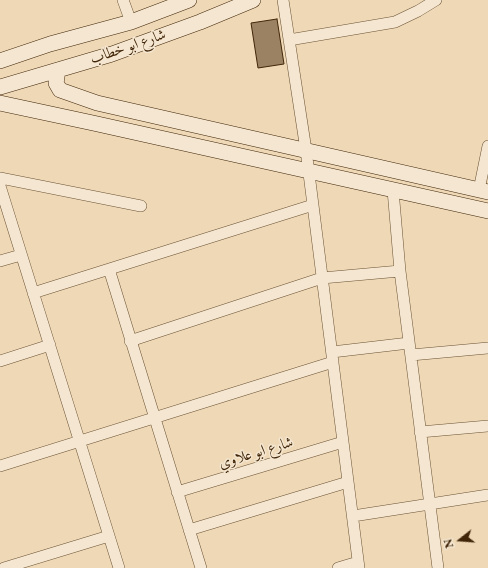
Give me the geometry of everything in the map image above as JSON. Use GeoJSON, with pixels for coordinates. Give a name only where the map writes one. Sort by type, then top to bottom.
{"type":"FeatureCollection","features":[{"type":"Feature","properties":{"kind":"main road","name":"شارع ابو خطاب"},"geometry":{"type":"LineString","coordinates":[[0,61],[50,44],[131,22],[189,0]]}},
{"type":"Feature","properties":{"kind":"main road","name":"شارع ابو خطاب"},"geometry":{"type":"LineString","coordinates":[[0,87],[112,54],[200,22],[253,0]]}},
{"type":"Feature","properties":{"kind":"main road"},"geometry":{"type":"LineString","coordinates":[[58,70],[56,83],[60,90],[97,102],[484,191]]}},
{"type":"Feature","properties":{"kind":"main road"},"geometry":{"type":"LineString","coordinates":[[93,123],[97,102]]}},
{"type":"Feature","properties":{"kind":"main road"},"geometry":{"type":"LineString","coordinates":[[0,103],[488,211]]}},
{"type":"Feature","properties":{"kind":"street"},"geometry":{"type":"LineString","coordinates":[[124,0],[131,22]]}},
{"type":"Feature","properties":{"kind":"street"},"geometry":{"type":"LineString","coordinates":[[284,0],[309,171],[358,565],[338,568]]}},
{"type":"Feature","properties":{"kind":"street"},"geometry":{"type":"LineString","coordinates":[[290,40],[395,22],[436,0]]}},
{"type":"Feature","properties":{"kind":"street"},"geometry":{"type":"LineString","coordinates":[[484,191],[488,146]]}},
{"type":"Feature","properties":{"kind":"street"},"geometry":{"type":"LineString","coordinates":[[0,178],[141,206]]}},
{"type":"Feature","properties":{"kind":"street"},"geometry":{"type":"LineString","coordinates":[[0,186],[119,568]]}},
{"type":"Feature","properties":{"kind":"street"},"geometry":{"type":"LineString","coordinates":[[393,190],[400,271],[438,568]]}},
{"type":"Feature","properties":{"kind":"street"},"geometry":{"type":"LineString","coordinates":[[34,293],[313,205]]}},
{"type":"Feature","properties":{"kind":"street"},"geometry":{"type":"LineString","coordinates":[[0,261],[21,255]]}},
{"type":"Feature","properties":{"kind":"street"},"geometry":{"type":"LineString","coordinates":[[109,269],[201,568]]}},
{"type":"Feature","properties":{"kind":"street"},"geometry":{"type":"LineString","coordinates":[[130,341],[322,278],[400,271]]}},
{"type":"Feature","properties":{"kind":"street"},"geometry":{"type":"LineString","coordinates":[[0,466],[154,418],[332,357],[409,343]]}},
{"type":"Feature","properties":{"kind":"street"},"geometry":{"type":"LineString","coordinates":[[0,361],[50,345]]}},
{"type":"Feature","properties":{"kind":"street"},"geometry":{"type":"LineString","coordinates":[[411,355],[488,348]]}},
{"type":"Feature","properties":{"kind":"street"},"geometry":{"type":"LineString","coordinates":[[420,432],[488,426]]}},
{"type":"Feature","properties":{"kind":"street","name":"شارع ابو علاوي"},"geometry":{"type":"LineString","coordinates":[[177,492],[343,442]]}},
{"type":"Feature","properties":{"kind":"street"},"geometry":{"type":"LineString","coordinates":[[189,530],[348,482]]}},
{"type":"Feature","properties":{"kind":"street"},"geometry":{"type":"LineString","coordinates":[[353,516],[488,495]]}},
{"type":"Feature","properties":{"kind":"street"},"geometry":{"type":"LineString","coordinates":[[4,568],[109,536]]}},
{"type":"Feature","properties":{"kind":"building"},"geometry":{"type":"Polygon","coordinates":[[[277,19],[284,64],[258,68],[251,23],[277,19]]]}}]}
